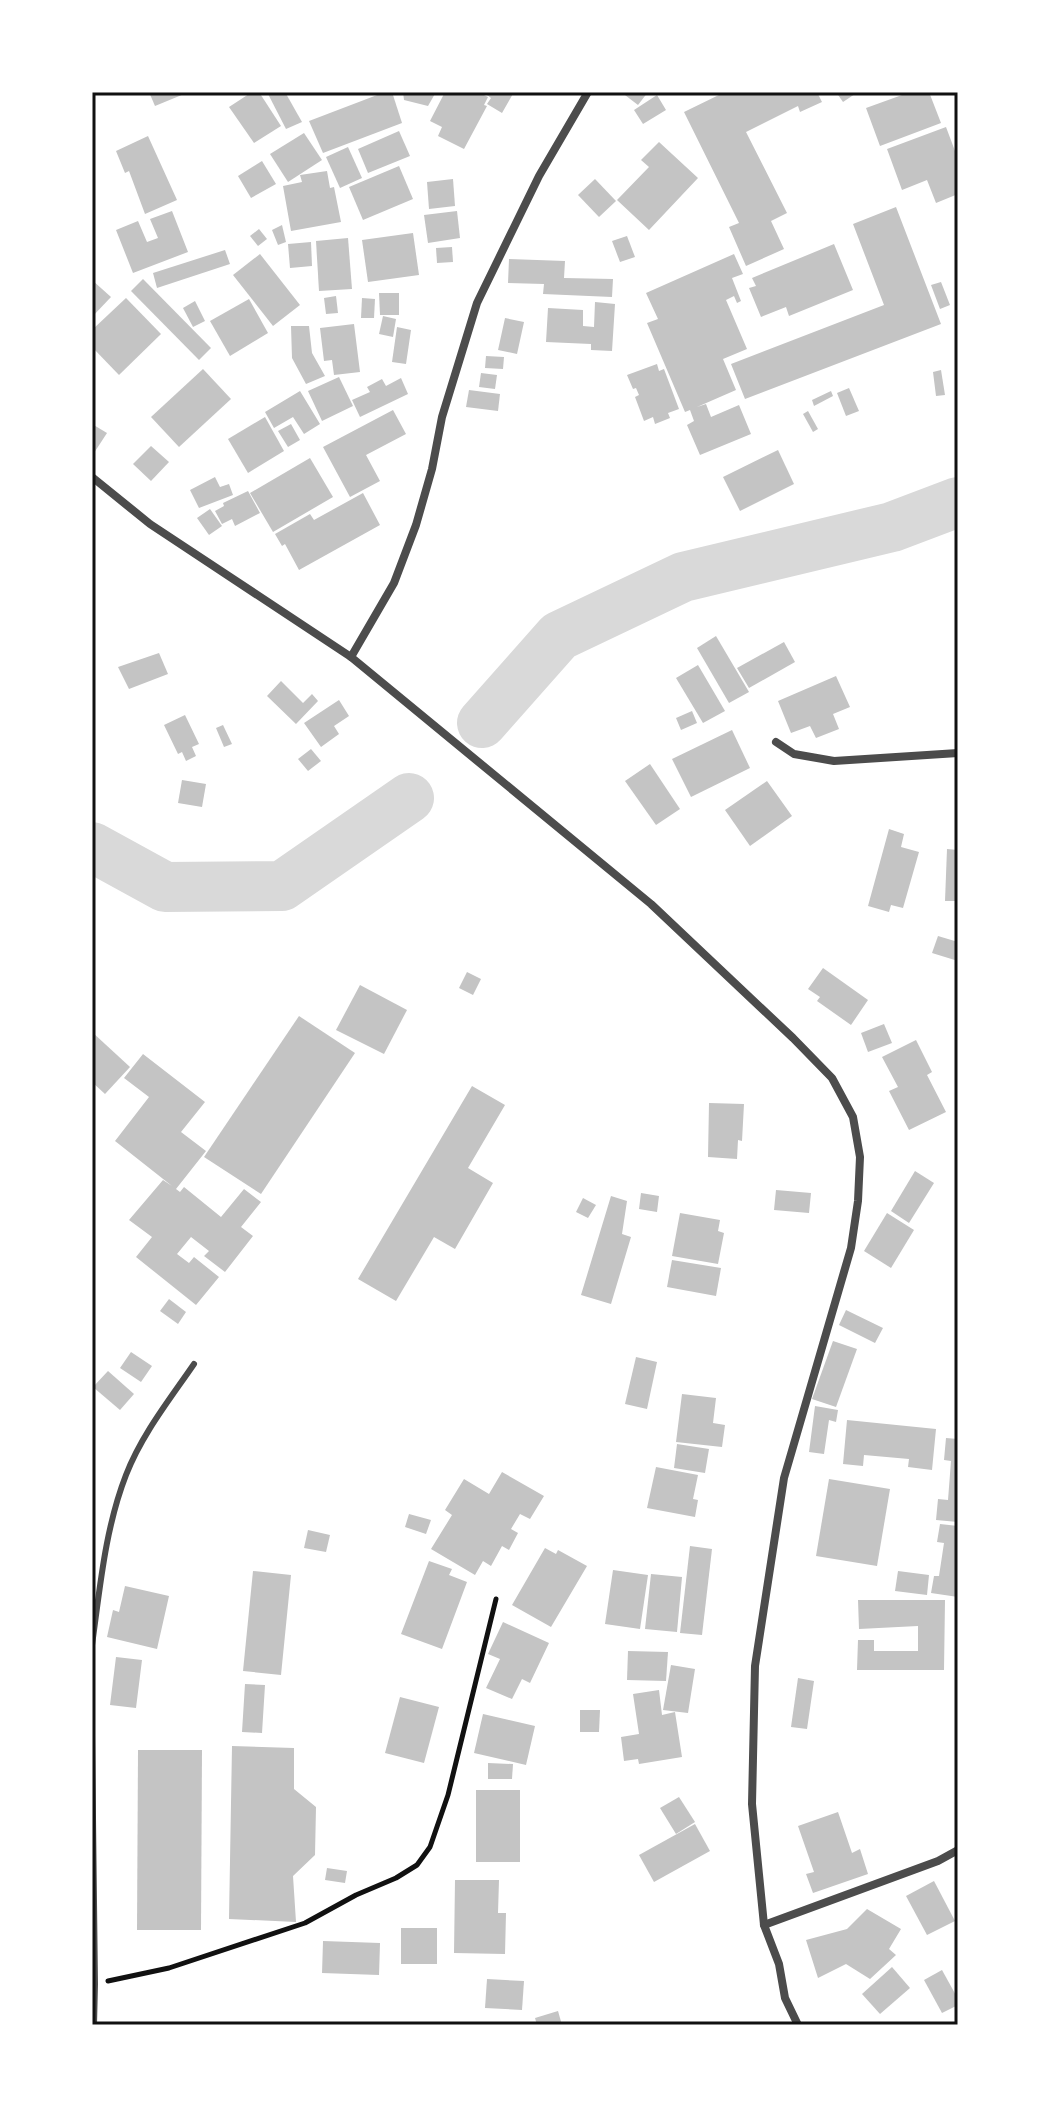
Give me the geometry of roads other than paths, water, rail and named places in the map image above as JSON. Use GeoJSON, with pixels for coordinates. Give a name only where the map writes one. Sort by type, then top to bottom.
{"type":"FeatureCollection","features":[{"type":"Feature","properties":{"kind":"street"},"geometry":{"type":"LineString","coordinates":[[351,657],[394,583],[416,525],[432,469],[442,417],[477,303],[539,176],[588,92]]}},
{"type":"Feature","properties":{"kind":"street"},"geometry":{"type":"LineString","coordinates":[[92,477],[150,524],[351,657],[651,904],[832,1078],[853,1117],[860,1157],[851,1248],[784,1478],[755,1666],[752,1804],[764,1925],[779,1964],[785,1998],[798,2025]]}},
{"type":"Feature","properties":{"kind":"street"},"geometry":{"type":"LineString","coordinates":[[776,742],[794,754],[834,761],[956,754]]}},
{"type":"Feature","properties":{"kind":"street"},"geometry":{"type":"LineString","coordinates":[[764,1925],[938,1861],[958,1850]]}},
{"type":"Feature","properties":{"kind":"lane"},"geometry":{"type":"LineString","coordinates":[[92,1645],[106,1552],[126,1474],[144,1437],[194,1364]]}},
{"type":"Feature","properties":{"kind":"lane"},"geometry":{"type":"LineString","coordinates":[[92,1735],[94,2025]]}},
{"type":"Feature","properties":{"kind":"waterway"},"geometry":{"type":"LineString","coordinates":[[482,723],[559,636],[683,577],[892,527],[958,502]]}},
{"type":"Feature","properties":{"kind":"waterway"},"geometry":{"type":"LineString","coordinates":[[92,847],[165,887],[282,886],[409,798]]}}]}
